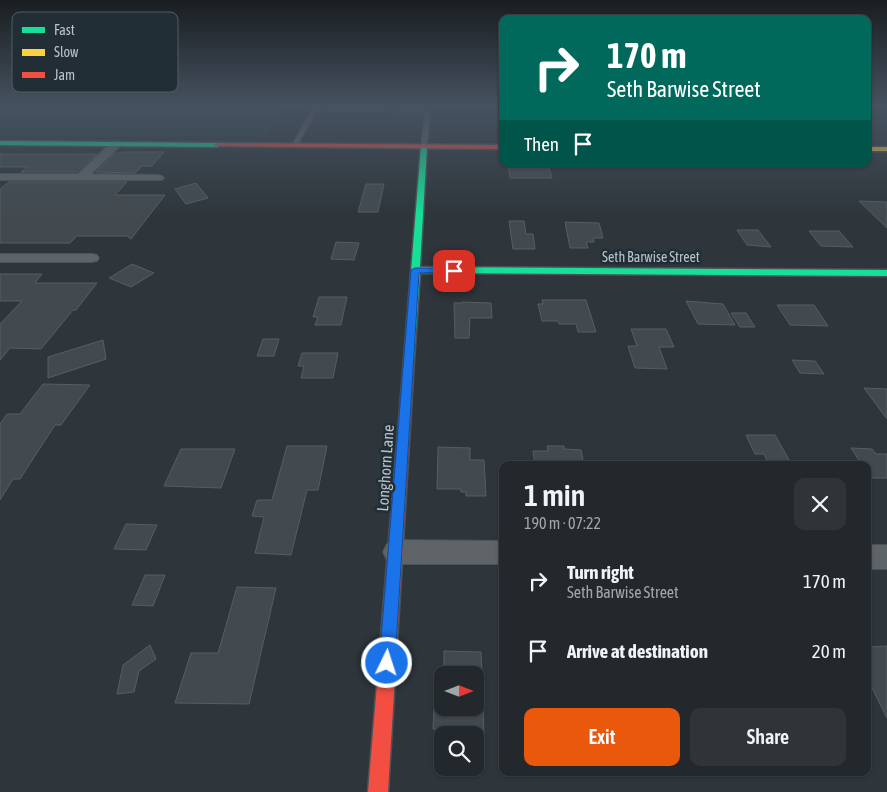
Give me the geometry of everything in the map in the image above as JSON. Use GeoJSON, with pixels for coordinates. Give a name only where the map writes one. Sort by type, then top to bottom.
{"type":"FeatureCollection","features":[{"type":"Feature","properties":{"kind":"street"},"geometry":{"type":"LineString","coordinates":[[0,143],[499,146]]}},
{"type":"Feature","properties":{"kind":"street"},"geometry":{"type":"LineString","coordinates":[[80,178],[116,144]]}},
{"type":"Feature","properties":{"kind":"street","name":"Longhorn Lane"},"geometry":{"type":"LineString","coordinates":[[378,792],[424,146]]}},
{"type":"Feature","properties":{"kind":"street"},"geometry":{"type":"LineString","coordinates":[[871,149],[887,149]]}},
{"type":"Feature","properties":{"kind":"street"},"geometry":{"type":"LineString","coordinates":[[0,178],[158,178]]}},
{"type":"Feature","properties":{"kind":"street"},"geometry":{"type":"LineString","coordinates":[[0,258],[92,258]]}},
{"type":"Feature","properties":{"kind":"street","name":"Seth Barwise Street"},"geometry":{"type":"LineString","coordinates":[[415,270],[887,273]]}},
{"type":"Feature","properties":{"kind":"street"},"geometry":{"type":"LineString","coordinates":[[395,552],[499,553]]}},
{"type":"Feature","properties":{"kind":"street"},"geometry":{"type":"LineString","coordinates":[[871,557],[887,557]]}},
{"type":"Feature","properties":{"kind":"lane"},"geometry":{"type":"LineString","coordinates":[[424,142],[424,146]]}},
{"type":"Feature","properties":{"kind":"building"},"geometry":{"type":"Polygon","coordinates":[[[123,152],[164,152],[152,166],[142,166],[135,173],[96,172],[114,154],[123,152]]]}},
{"type":"Feature","properties":{"kind":"building"},"geometry":{"type":"Polygon","coordinates":[[[0,154],[97,154],[77,172],[21,172],[28,167],[0,167],[0,154]]]}},
{"type":"Feature","properties":{"kind":"building"},"geometry":{"type":"Polygon","coordinates":[[[508,167],[549,167],[552,178],[510,178],[508,167]]]}},
{"type":"Feature","properties":{"kind":"building"},"geometry":{"type":"Polygon","coordinates":[[[9,182],[127,182],[115,195],[165,195],[131,239],[127,236],[77,236],[70,243],[0,243],[0,189],[9,182]]]}},
{"type":"Feature","properties":{"kind":"building"},"geometry":{"type":"Polygon","coordinates":[[[196,183],[208,198],[186,204],[175,189],[196,183]]]}},
{"type":"Feature","properties":{"kind":"building"},"geometry":{"type":"Polygon","coordinates":[[[366,184],[384,184],[378,212],[358,212],[366,184]]]}},
{"type":"Feature","properties":{"kind":"building"},"geometry":{"type":"Polygon","coordinates":[[[859,201],[887,202],[887,228],[859,201]]]}},
{"type":"Feature","properties":{"kind":"building"},"geometry":{"type":"Polygon","coordinates":[[[509,221],[524,221],[526,234],[533,234],[535,249],[513,249],[509,221]]]}},
{"type":"Feature","properties":{"kind":"building"},"geometry":{"type":"Polygon","coordinates":[[[565,222],[599,223],[603,238],[593,238],[594,242],[586,242],[588,248],[570,248],[565,222]]]}},
{"type":"Feature","properties":{"kind":"building"},"geometry":{"type":"Polygon","coordinates":[[[737,230],[758,230],[771,247],[747,245],[737,230]]]}},
{"type":"Feature","properties":{"kind":"building"},"geometry":{"type":"Polygon","coordinates":[[[809,231],[839,231],[853,247],[821,246],[809,231]]]}},
{"type":"Feature","properties":{"kind":"building"},"geometry":{"type":"Polygon","coordinates":[[[336,242],[359,243],[354,260],[331,259],[336,242]]]}},
{"type":"Feature","properties":{"kind":"building"},"geometry":{"type":"Polygon","coordinates":[[[132,264],[154,273],[131,287],[109,278],[132,264]]]}},
{"type":"Feature","properties":{"kind":"building"},"geometry":{"type":"Polygon","coordinates":[[[0,274],[42,274],[35,283],[97,283],[41,349],[10,348],[0,360],[0,324],[22,301],[0,301],[0,274]]]}},
{"type":"Feature","properties":{"kind":"building"},"geometry":{"type":"Polygon","coordinates":[[[319,297],[347,297],[341,325],[315,325],[318,317],[313,317],[319,297]]]}},
{"type":"Feature","properties":{"kind":"building"},"geometry":{"type":"Polygon","coordinates":[[[542,300],[586,300],[596,332],[578,332],[576,324],[542,321],[538,304],[543,304],[542,300]]]}},
{"type":"Feature","properties":{"kind":"building"},"geometry":{"type":"Polygon","coordinates":[[[686,301],[723,304],[735,325],[698,324],[686,301]]]}},
{"type":"Feature","properties":{"kind":"building"},"geometry":{"type":"Polygon","coordinates":[[[454,303],[491,303],[492,318],[470,318],[469,338],[455,338],[454,303]]]}},
{"type":"Feature","properties":{"kind":"building"},"geometry":{"type":"Polygon","coordinates":[[[777,305],[814,305],[828,326],[790,325],[777,305]]]}},
{"type":"Feature","properties":{"kind":"building"},"geometry":{"type":"Polygon","coordinates":[[[731,313],[746,313],[755,327],[740,327],[731,313]]]}},
{"type":"Feature","properties":{"kind":"building"},"geometry":{"type":"Polygon","coordinates":[[[631,329],[666,329],[674,347],[659,347],[667,369],[635,368],[628,346],[637,346],[631,329]]]}},
{"type":"Feature","properties":{"kind":"building"},"geometry":{"type":"Polygon","coordinates":[[[263,339],[279,339],[274,356],[257,356],[263,339]]]}},
{"type":"Feature","properties":{"kind":"building"},"geometry":{"type":"Polygon","coordinates":[[[103,340],[106,359],[48,378],[48,357],[103,340]]]}},
{"type":"Feature","properties":{"kind":"building"},"geometry":{"type":"Polygon","coordinates":[[[302,353],[338,353],[333,378],[301,378],[304,366],[298,366],[302,353]]]}},
{"type":"Feature","properties":{"kind":"building"},"geometry":{"type":"Polygon","coordinates":[[[792,360],[815,361],[824,374],[800,373],[792,360]]]}},
{"type":"Feature","properties":{"kind":"building"},"geometry":{"type":"Polygon","coordinates":[[[43,384],[90,385],[61,425],[55,425],[20,479],[13,479],[0,500],[0,424],[7,414],[20,414],[43,384]]]}},
{"type":"Feature","properties":{"kind":"building"},"geometry":{"type":"Polygon","coordinates":[[[864,388],[887,389],[887,419],[864,388]]]}},
{"type":"Feature","properties":{"kind":"building"},"geometry":{"type":"Polygon","coordinates":[[[746,435],[775,435],[790,461],[767,461],[764,454],[755,454],[746,435]]]}},
{"type":"Feature","properties":{"kind":"building"},"geometry":{"type":"Polygon","coordinates":[[[287,446],[327,446],[318,490],[307,490],[291,555],[255,553],[264,517],[252,516],[257,500],[272,500],[287,446]]]}},
{"type":"Feature","properties":{"kind":"building"},"geometry":{"type":"Polygon","coordinates":[[[547,446],[564,446],[564,449],[581,450],[583,461],[534,461],[533,451],[548,451],[547,446]]]}},
{"type":"Feature","properties":{"kind":"building"},"geometry":{"type":"Polygon","coordinates":[[[438,447],[470,448],[470,460],[484,460],[486,496],[466,496],[466,492],[461,492],[461,489],[437,489],[438,447]]]}},
{"type":"Feature","properties":{"kind":"building"},"geometry":{"type":"Polygon","coordinates":[[[851,448],[872,449],[876,454],[887,454],[887,478],[871,478],[871,461],[859,461],[851,448]]]}},
{"type":"Feature","properties":{"kind":"building"},"geometry":{"type":"Polygon","coordinates":[[[181,449],[235,449],[221,488],[164,486],[181,449]]]}},
{"type":"Feature","properties":{"kind":"building"},"geometry":{"type":"Polygon","coordinates":[[[126,524],[157,525],[146,550],[114,549],[126,524]]]}},
{"type":"Feature","properties":{"kind":"building"},"geometry":{"type":"Polygon","coordinates":[[[145,575],[165,575],[153,606],[132,605],[145,575]]]}},
{"type":"Feature","properties":{"kind":"building"},"geometry":{"type":"Polygon","coordinates":[[[237,587],[276,588],[249,704],[175,703],[191,653],[218,653],[237,587]]]}},
{"type":"Feature","properties":{"kind":"building"},"geometry":{"type":"Polygon","coordinates":[[[150,645],[156,659],[139,671],[134,692],[117,694],[123,665],[150,645]]]}},
{"type":"Feature","properties":{"kind":"building"},"geometry":{"type":"Polygon","coordinates":[[[887,646],[887,718],[871,686],[871,647],[887,646]]]}},
{"type":"Feature","properties":{"kind":"building"},"geometry":{"type":"Polygon","coordinates":[[[444,651],[481,652],[482,666],[444,666],[444,651]]]}},
{"type":"Feature","properties":{"kind":"building"},"geometry":{"type":"Polygon","coordinates":[[[434,708],[434,716],[483,716],[484,726],[434,726],[433,729],[434,708]]]}},
{"type":"Feature","properties":{"kind":"traffic: fast"},"geometry":{"type":"LineString","coordinates":[[0,143],[217,145]]}},
{"type":"Feature","properties":{"kind":"traffic: fast"},"geometry":{"type":"LineString","coordinates":[[409,360],[424,146]]}},
{"type":"Feature","properties":{"kind":"traffic: fast"},"geometry":{"type":"LineString","coordinates":[[415,270],[887,273]]}},
{"type":"Feature","properties":{"kind":"traffic: slow"},"geometry":{"type":"LineString","coordinates":[[871,149],[887,149]]}},
{"type":"Feature","properties":{"kind":"traffic: jam"},"geometry":{"type":"LineString","coordinates":[[217,145],[499,147]]}},
{"type":"Feature","properties":{"kind":"traffic: jam"},"geometry":{"type":"LineString","coordinates":[[378,792],[409,360]]}},
{"type":"Feature","properties":{"kind":"route"},"geometry":{"type":"LineString","coordinates":[[387,663],[415,270],[454,271]]}}]}
